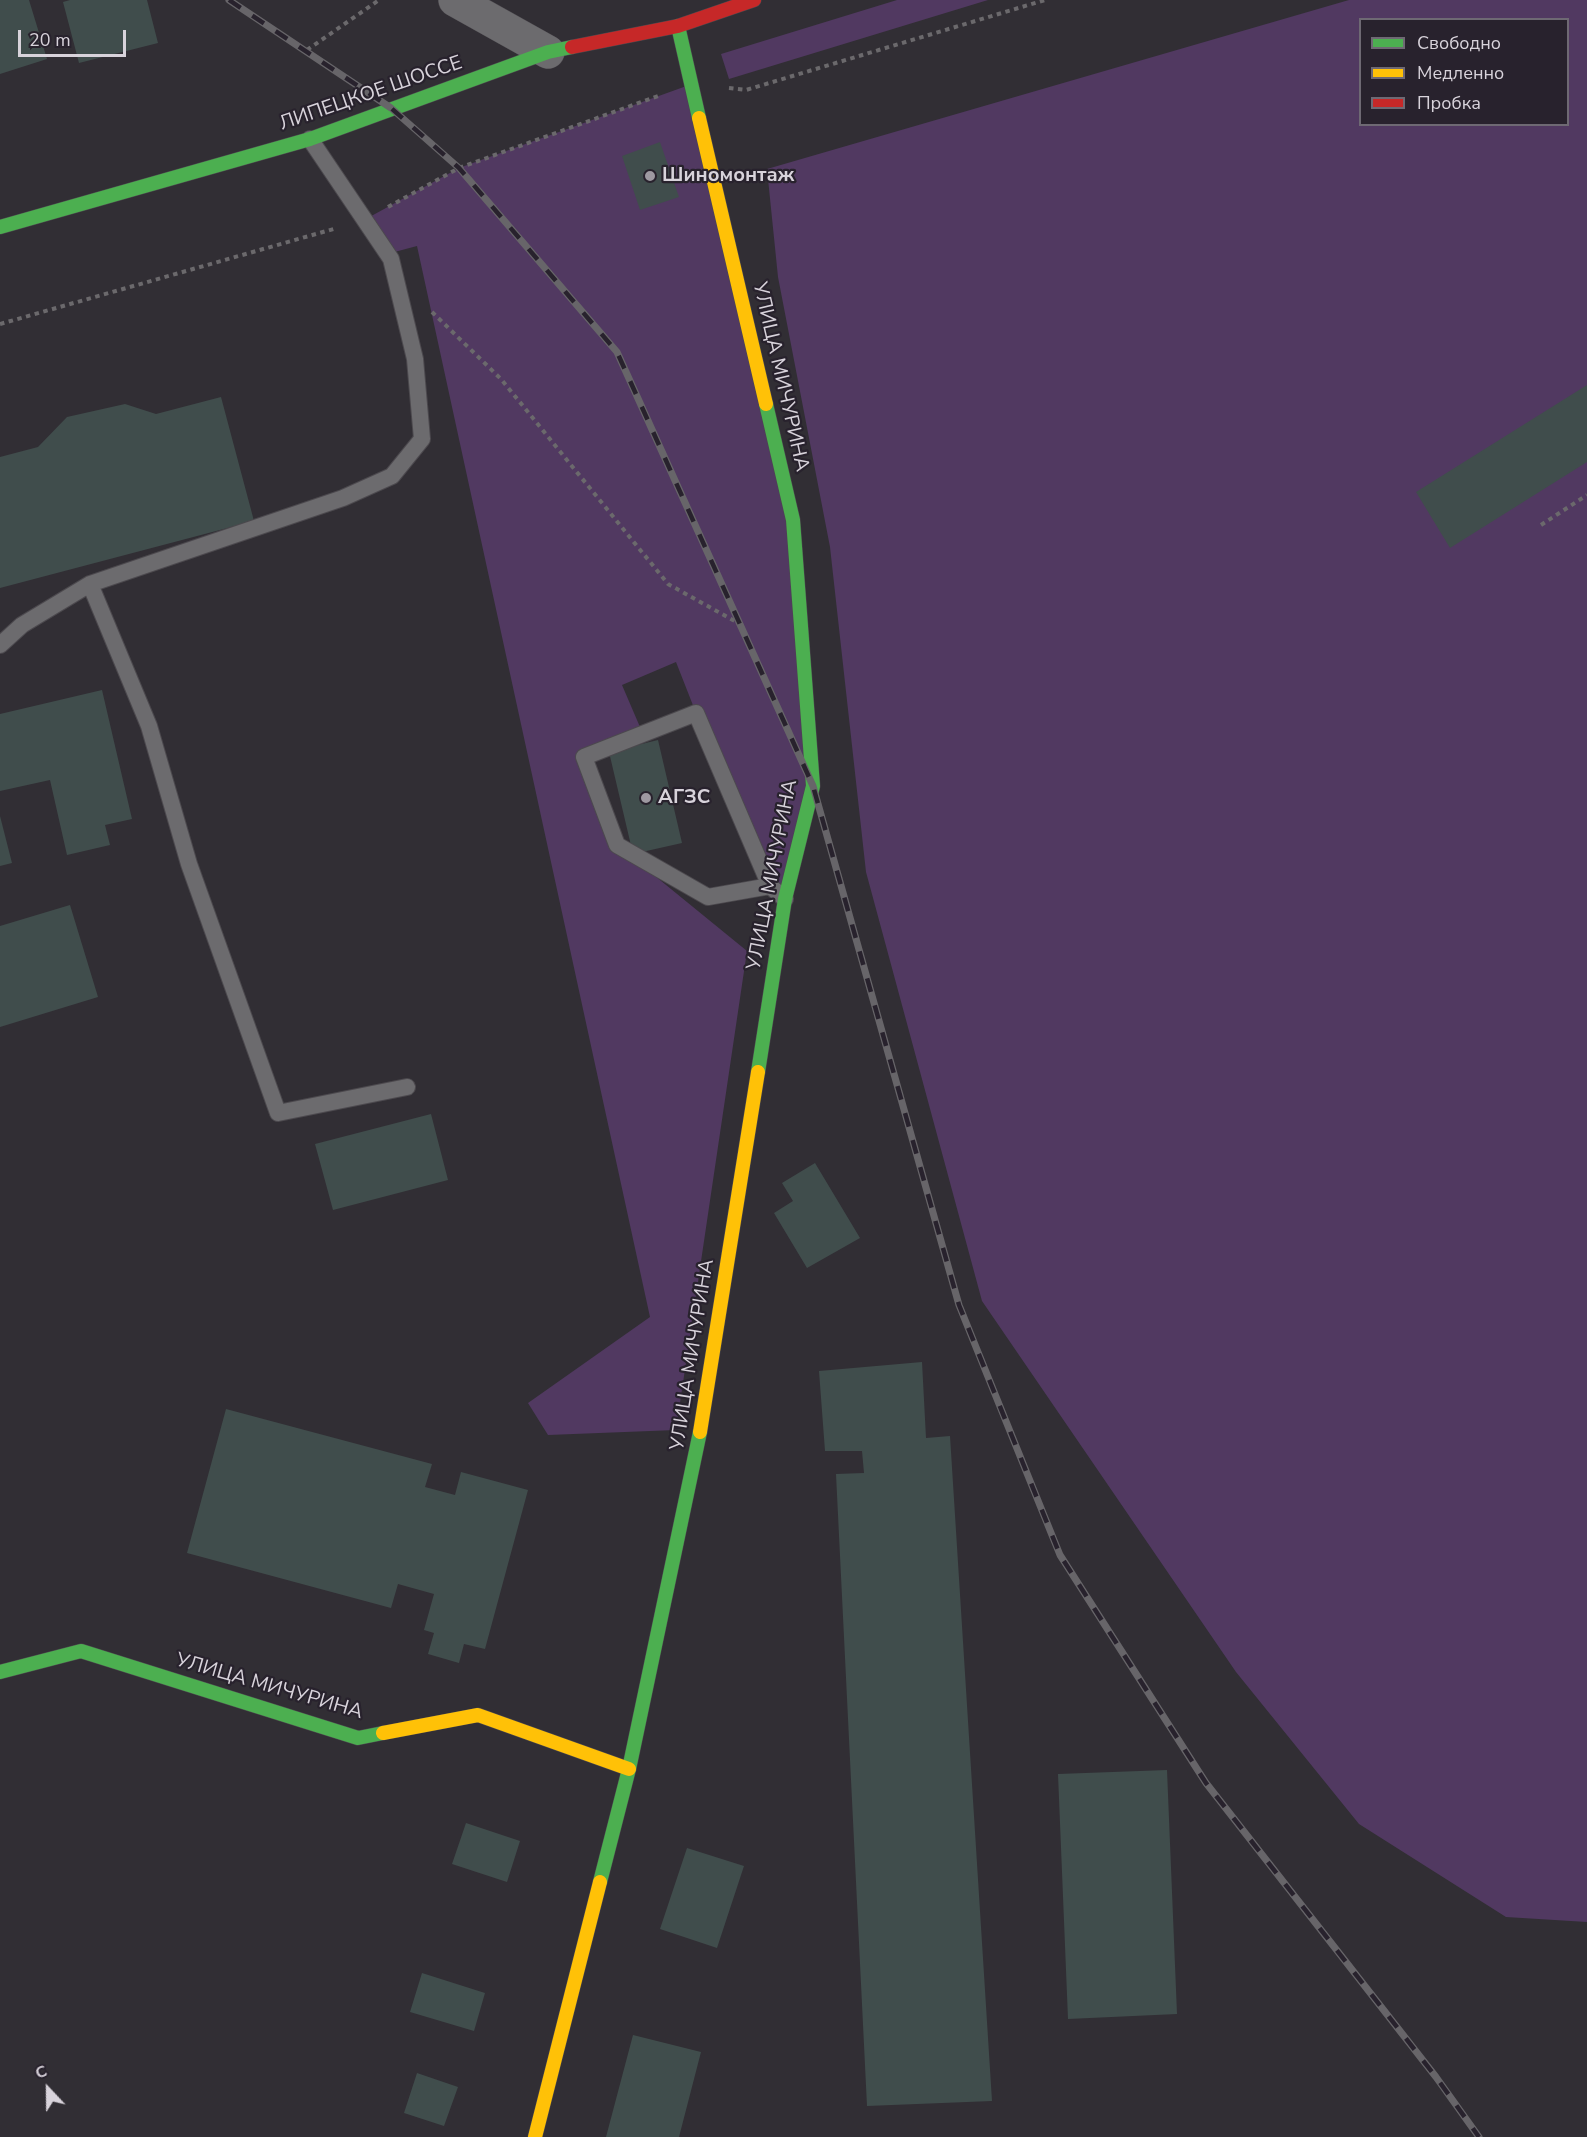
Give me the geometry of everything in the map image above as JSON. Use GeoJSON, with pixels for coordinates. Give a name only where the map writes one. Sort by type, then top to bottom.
{"type":"FeatureCollection","features":[{"type":"Feature","properties":{"kind":"street"},"geometry":{"type":"LineString","coordinates":[[455,0],[548,52]]}},
{"type":"Feature","properties":{"kind":"street","name":"ЛИПЕЦКОЕ ШОССЕ"},"geometry":{"type":"LineString","coordinates":[[0,227],[310,139],[548,52],[678,26],[754,0]]}},
{"type":"Feature","properties":{"kind":"street","name":"УЛИЦА МИЧУРИНА"},"geometry":{"type":"LineString","coordinates":[[535,2137],[629,1769],[697,1454],[785,899],[813,786],[793,520],[678,26]]}},
{"type":"Feature","properties":{"kind":"street","name":"УЛИЦА МИЧУРИНА"},"geometry":{"type":"LineString","coordinates":[[0,1672],[81,1651],[358,1738],[478,1715],[629,1769]]}},
{"type":"Feature","properties":{"kind":"lane"},"geometry":{"type":"LineString","coordinates":[[0,645],[22,626],[90,584],[343,498],[392,476],[422,439],[415,359],[391,259],[310,139]]}},
{"type":"Feature","properties":{"kind":"lane"},"geometry":{"type":"LineString","coordinates":[[90,584],[149,726],[189,864],[278,1113],[407,1087]]}},
{"type":"Feature","properties":{"kind":"lane"},"geometry":{"type":"LineString","coordinates":[[770,886],[708,897],[617,845],[584,758],[696,713],[770,886],[785,899]]}},
{"type":"Feature","properties":{"kind":"path"},"geometry":{"type":"LineString","coordinates":[[307,50],[380,0]]}},
{"type":"Feature","properties":{"kind":"path"},"geometry":{"type":"LineString","coordinates":[[0,324],[364,220],[459,168],[692,84],[746,90],[1046,0]]}},
{"type":"Feature","properties":{"kind":"path"},"geometry":{"type":"LineString","coordinates":[[395,276],[501,379],[668,584],[740,624]]}},
{"type":"Feature","properties":{"kind":"path"},"geometry":{"type":"LineString","coordinates":[[1541,525],[1587,495]]}},
{"type":"Feature","properties":{"kind":"shaded area"},"geometry":{"type":"Polygon","coordinates":[[[897,0],[988,0],[729,79],[721,54],[897,0]]]}},
{"type":"Feature","properties":{"kind":"shaded area"},"geometry":{"type":"Polygon","coordinates":[[[1349,0],[1587,0],[1587,1922],[1506,1917],[1359,1824],[1236,1672],[982,1301],[866,872],[830,547],[778,277],[767,169],[1349,0]]]}},
{"type":"Feature","properties":{"kind":"shaded area"},"geometry":{"type":"Polygon","coordinates":[[[692,84],[793,520],[813,786],[785,899],[696,713],[676,662],[622,685],[643,734],[584,758],[617,845],[747,951],[676,1430],[548,1435],[528,1403],[650,1317],[417,246],[387,254],[364,220],[459,168],[692,84]]]}},
{"type":"Feature","properties":{"kind":"building"},"geometry":{"type":"Polygon","coordinates":[[[0,0],[29,0],[47,59],[0,74],[0,0]]]}},
{"type":"Feature","properties":{"kind":"building"},"geometry":{"type":"Polygon","coordinates":[[[70,0],[147,0],[158,43],[79,63],[63,2],[70,0]]]}},
{"type":"Feature","properties":{"kind":"building","name":"Шиномонтаж"},"geometry":{"type":"Polygon","coordinates":[[[660,142],[679,197],[640,210],[622,156],[660,142]]]}},
{"type":"Feature","properties":{"kind":"building"},"geometry":{"type":"Polygon","coordinates":[[[1587,385],[1587,462],[1450,548],[1416,492],[1587,385]]]}},
{"type":"Feature","properties":{"kind":"building"},"geometry":{"type":"Polygon","coordinates":[[[221,397],[254,521],[0,588],[0,457],[38,447],[67,417],[125,404],[156,414],[221,397]]]}},
{"type":"Feature","properties":{"kind":"building"},"geometry":{"type":"Polygon","coordinates":[[[102,690],[132,819],[105,825],[110,845],[67,855],[50,780],[0,791],[0,714],[102,690]]]}},
{"type":"Feature","properties":{"kind":"building","name":"АГЗС"},"geometry":{"type":"Polygon","coordinates":[[[658,740],[682,843],[633,854],[609,752],[658,740]]]}},
{"type":"Feature","properties":{"kind":"building"},"geometry":{"type":"Polygon","coordinates":[[[0,816],[12,863],[0,866],[0,816]]]}},
{"type":"Feature","properties":{"kind":"building"},"geometry":{"type":"Polygon","coordinates":[[[70,905],[98,997],[0,1027],[0,926],[70,905]]]}},
{"type":"Feature","properties":{"kind":"building"},"geometry":{"type":"Polygon","coordinates":[[[431,1114],[448,1180],[333,1210],[315,1144],[431,1114]]]}},
{"type":"Feature","properties":{"kind":"building"},"geometry":{"type":"Polygon","coordinates":[[[815,1163],[860,1238],[807,1268],[774,1213],[793,1201],[782,1183],[815,1163]]]}},
{"type":"Feature","properties":{"kind":"building"},"geometry":{"type":"Polygon","coordinates":[[[922,1362],[926,1438],[950,1436],[992,2101],[867,2106],[836,1474],[864,1473],[862,1451],[825,1451],[819,1371],[922,1362]]]}},
{"type":"Feature","properties":{"kind":"building"},"geometry":{"type":"Polygon","coordinates":[[[226,1409],[432,1464],[425,1487],[455,1495],[461,1472],[528,1490],[485,1649],[464,1644],[459,1663],[428,1654],[434,1633],[424,1630],[434,1594],[398,1584],[391,1608],[187,1553],[226,1409]]]}},
{"type":"Feature","properties":{"kind":"building"},"geometry":{"type":"Polygon","coordinates":[[[1167,1770],[1177,2014],[1068,2019],[1058,1774],[1167,1770]]]}},
{"type":"Feature","properties":{"kind":"building"},"geometry":{"type":"Polygon","coordinates":[[[466,1823],[520,1841],[507,1882],[452,1864],[466,1823]]]}},
{"type":"Feature","properties":{"kind":"building"},"geometry":{"type":"Polygon","coordinates":[[[687,1848],[744,1866],[717,1948],[660,1929],[687,1848]]]}},
{"type":"Feature","properties":{"kind":"building"},"geometry":{"type":"Polygon","coordinates":[[[422,1973],[485,1993],[474,2031],[410,2012],[422,1973]]]}},
{"type":"Feature","properties":{"kind":"building"},"geometry":{"type":"Polygon","coordinates":[[[633,2035],[701,2052],[679,2137],[606,2137],[633,2035]]]}},
{"type":"Feature","properties":{"kind":"building"},"geometry":{"type":"Polygon","coordinates":[[[417,2073],[458,2087],[444,2126],[404,2113],[417,2073]]]}},
{"type":"Feature","properties":{"kind":"railway"},"geometry":{"type":"LineString","coordinates":[[229,0],[391,108],[459,168],[617,352],[813,786],[959,1305],[1060,1555],[1206,1783],[1436,2077],[1479,2137]]}},
{"type":"Feature","properties":{"kind":"traffic: fast"},"geometry":{"type":"LineString","coordinates":[[678,26],[699,118]]}},
{"type":"Feature","properties":{"kind":"traffic: fast"},"geometry":{"type":"LineString","coordinates":[[0,227],[310,139],[548,52],[572,47]]}},
{"type":"Feature","properties":{"kind":"traffic: fast"},"geometry":{"type":"LineString","coordinates":[[758,1072],[785,899],[813,786],[793,520],[766,404]]}},
{"type":"Feature","properties":{"kind":"traffic: fast"},"geometry":{"type":"LineString","coordinates":[[600,1882],[629,1769],[700,1432]]}},
{"type":"Feature","properties":{"kind":"traffic: fast"},"geometry":{"type":"LineString","coordinates":[[0,1672],[81,1651],[358,1738],[383,1733]]}},
{"type":"Feature","properties":{"kind":"traffic: slow"},"geometry":{"type":"LineString","coordinates":[[699,118],[766,404]]}},
{"type":"Feature","properties":{"kind":"traffic: slow"},"geometry":{"type":"LineString","coordinates":[[700,1432],[758,1072]]}},
{"type":"Feature","properties":{"kind":"traffic: slow"},"geometry":{"type":"LineString","coordinates":[[383,1733],[478,1715],[629,1769]]}},
{"type":"Feature","properties":{"kind":"traffic: slow"},"geometry":{"type":"LineString","coordinates":[[535,2137],[600,1882]]}},
{"type":"Feature","properties":{"kind":"traffic: jam"},"geometry":{"type":"LineString","coordinates":[[572,47],[678,26],[754,0]]}},
{"type":"Feature","properties":{"kind":"place","name":"Шиномонтаж"},"geometry":{"type":"Point","coordinates":[650,176]}},
{"type":"Feature","properties":{"kind":"place","name":"АГЗС"},"geometry":{"type":"Point","coordinates":[646,798]}}]}
